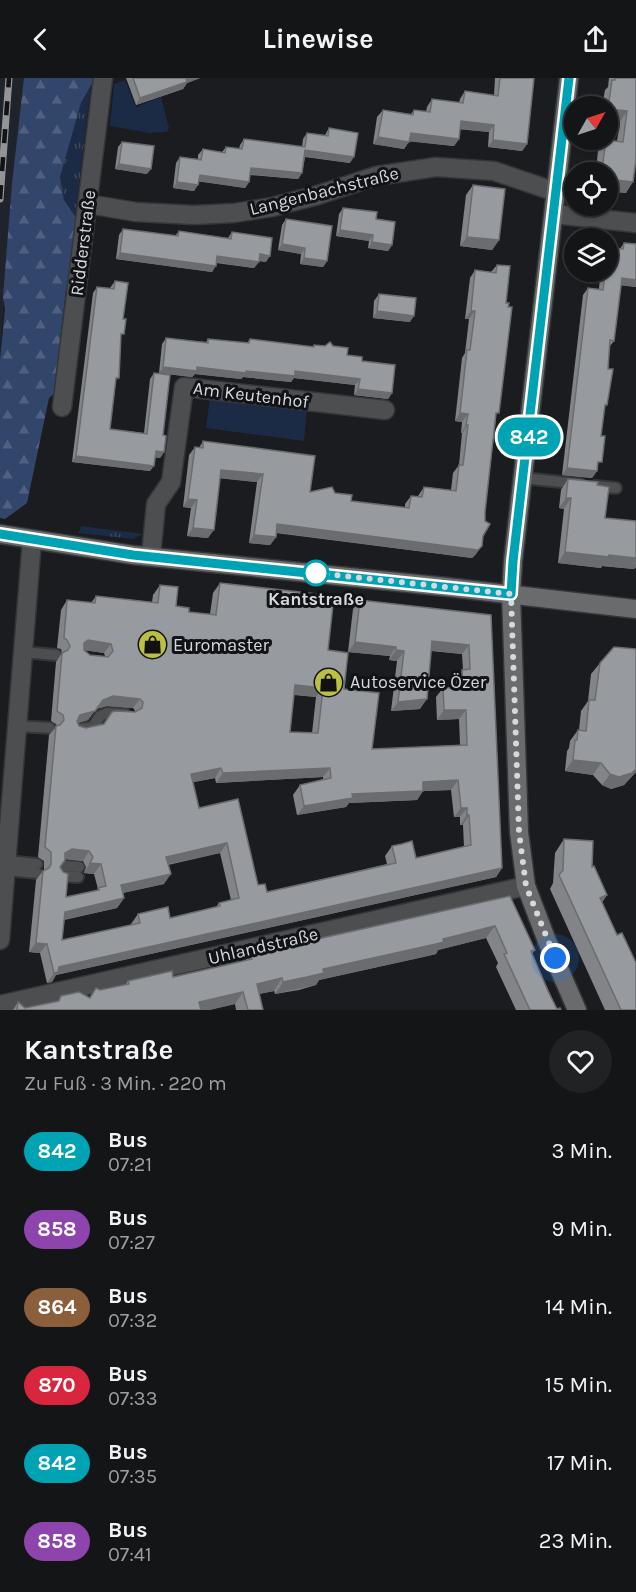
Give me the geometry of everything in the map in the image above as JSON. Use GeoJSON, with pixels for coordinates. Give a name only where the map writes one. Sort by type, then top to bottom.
{"type":"FeatureCollection","features":[{"type":"Feature","properties":{"kind":"main road"},"geometry":{"type":"LineString","coordinates":[[569,78],[511,594],[519,824],[526,886],[577,1010]]}},
{"type":"Feature","properties":{"kind":"main road"},"geometry":{"type":"LineString","coordinates":[[0,534],[151,556],[636,609]]}},
{"type":"Feature","properties":{"kind":"street","name":"Ridderstraße"},"geometry":{"type":"LineString","coordinates":[[62,407],[102,78]]}},
{"type":"Feature","properties":{"kind":"street","name":"Langenbachstraße"},"geometry":{"type":"LineString","coordinates":[[88,204],[136,212],[194,215],[234,213],[272,207],[376,176],[436,167],[494,171],[556,192]]}},
{"type":"Feature","properties":{"kind":"street"},"geometry":{"type":"LineString","coordinates":[[554,214],[636,223]]}},
{"type":"Feature","properties":{"kind":"street","name":"Am Keutenhof"},"geometry":{"type":"LineString","coordinates":[[151,556],[156,504],[171,482],[184,387],[385,410]]}},
{"type":"Feature","properties":{"kind":"street"},"geometry":{"type":"LineString","coordinates":[[0,940],[32,540]]}},
{"type":"Feature","properties":{"kind":"street","name":"Uhlandstraße"},"geometry":{"type":"LineString","coordinates":[[0,1005],[526,886]]}},
{"type":"Feature","properties":{"kind":"lane"},"geometry":{"type":"LineString","coordinates":[[523,478],[616,488]]}},
{"type":"Feature","properties":{"kind":"lane"},"geometry":{"type":"LineString","coordinates":[[23,652],[56,655]]}},
{"type":"Feature","properties":{"kind":"lane"},"geometry":{"type":"LineString","coordinates":[[78,730],[93,727],[100,716],[107,713],[129,714]]}},
{"type":"Feature","properties":{"kind":"lane"},"geometry":{"type":"LineString","coordinates":[[17,726],[50,728]]}},
{"type":"Feature","properties":{"kind":"lane"},"geometry":{"type":"LineString","coordinates":[[6,866],[37,868]]}},
{"type":"Feature","properties":{"kind":"lane"},"geometry":{"type":"LineString","coordinates":[[63,871],[78,872]]}},
{"type":"Feature","properties":{"kind":"shaded area"},"geometry":{"type":"Polygon","coordinates":[[[0,78],[24,78],[12,183],[0,360],[0,78]]]}},
{"type":"Feature","properties":{"kind":"green space"},"geometry":{"type":"Polygon","coordinates":[[[24,78],[97,78],[97,85],[91,85],[81,103],[60,177],[64,200],[75,216],[81,217],[71,291],[66,290],[60,340],[66,341],[59,390],[49,398],[27,503],[5,519],[0,518],[0,360],[12,183],[24,78]]]}},
{"type":"Feature","properties":{"kind":"green space"},"geometry":{"type":"Polygon","coordinates":[[[125,80],[136,107],[161,97],[169,128],[167,132],[149,133],[110,126],[114,84],[125,80]]]}},
{"type":"Feature","properties":{"kind":"green space"},"geometry":{"type":"Polygon","coordinates":[[[91,84],[75,216],[64,200],[60,177],[81,103],[91,84]]]}},
{"type":"Feature","properties":{"kind":"green space"},"geometry":{"type":"Polygon","coordinates":[[[210,397],[307,410],[304,441],[206,428],[210,397]]]}},
{"type":"Feature","properties":{"kind":"green space"},"geometry":{"type":"Polygon","coordinates":[[[81,526],[143,534],[133,539],[79,533],[81,526]]]}},
{"type":"Feature","properties":{"kind":"building"},"geometry":{"type":"Polygon","coordinates":[[[133,78],[186,78],[187,82],[140,98],[133,78]]]}},
{"type":"Feature","properties":{"kind":"building"},"geometry":{"type":"Polygon","coordinates":[[[500,78],[534,78],[527,144],[493,140],[494,125],[461,121],[459,139],[411,133],[409,142],[378,137],[383,110],[413,115],[414,110],[430,112],[432,99],[463,103],[465,91],[498,96],[500,78]]]}},
{"type":"Feature","properties":{"kind":"building"},"geometry":{"type":"Polygon","coordinates":[[[615,78],[636,78],[636,159],[633,182],[618,180],[618,162],[603,162],[605,150],[618,150],[618,141],[623,142],[627,111],[618,110],[618,96],[610,96],[612,80],[615,78]]]}},
{"type":"Feature","properties":{"kind":"building"},"geometry":{"type":"Polygon","coordinates":[[[329,128],[358,133],[354,157],[305,150],[302,173],[251,168],[249,182],[200,175],[198,185],[177,182],[180,157],[201,160],[203,149],[225,153],[226,147],[242,149],[244,139],[305,147],[307,133],[328,136],[329,128]]]}},
{"type":"Feature","properties":{"kind":"building"},"geometry":{"type":"Polygon","coordinates":[[[122,142],[154,146],[151,169],[119,164],[122,142]]]}},
{"type":"Feature","properties":{"kind":"building"},"geometry":{"type":"Polygon","coordinates":[[[473,185],[505,189],[499,240],[467,237],[473,185]]]}},
{"type":"Feature","properties":{"kind":"building"},"geometry":{"type":"Polygon","coordinates":[[[343,208],[377,212],[376,219],[395,222],[392,245],[372,242],[373,235],[340,230],[343,208]]]}},
{"type":"Feature","properties":{"kind":"building"},"geometry":{"type":"Polygon","coordinates":[[[286,219],[332,226],[327,261],[304,258],[305,248],[282,244],[286,219]]]}},
{"type":"Feature","properties":{"kind":"building"},"geometry":{"type":"Polygon","coordinates":[[[123,229],[178,236],[179,231],[231,239],[232,232],[272,238],[270,256],[260,254],[259,262],[217,256],[216,266],[120,253],[123,229]]]}},
{"type":"Feature","properties":{"kind":"building"},"geometry":{"type":"Polygon","coordinates":[[[624,243],[636,244],[636,280],[622,278],[614,341],[610,340],[608,369],[613,369],[601,436],[605,436],[602,462],[598,462],[597,471],[567,468],[588,288],[603,290],[604,282],[618,282],[618,248],[623,249],[624,243]]]}},
{"type":"Feature","properties":{"kind":"building"},"geometry":{"type":"Polygon","coordinates":[[[497,265],[510,266],[506,303],[509,303],[508,307],[512,307],[499,413],[496,413],[485,512],[485,521],[490,524],[483,536],[482,546],[478,550],[277,524],[276,537],[254,535],[263,474],[221,470],[214,530],[193,528],[197,500],[188,499],[195,447],[203,448],[203,441],[315,456],[310,492],[332,487],[335,493],[352,495],[351,501],[409,508],[411,496],[422,497],[424,487],[456,491],[459,465],[463,465],[468,425],[466,425],[468,414],[460,413],[467,350],[470,350],[475,311],[471,311],[475,270],[496,273],[497,265]]]}},
{"type":"Feature","properties":{"kind":"building"},"geometry":{"type":"Polygon","coordinates":[[[115,281],[128,283],[123,319],[126,319],[124,334],[121,334],[119,378],[116,378],[110,429],[147,434],[154,373],[170,375],[163,435],[166,436],[164,452],[156,451],[154,466],[76,456],[97,287],[114,289],[115,281]]]}},
{"type":"Feature","properties":{"kind":"building"},"geometry":{"type":"Polygon","coordinates":[[[379,294],[416,298],[414,316],[377,311],[379,294]]]}},
{"type":"Feature","properties":{"kind":"building"},"geometry":{"type":"Polygon","coordinates":[[[166,338],[208,343],[208,339],[249,343],[250,339],[314,347],[314,345],[325,346],[330,342],[333,346],[348,348],[347,355],[362,357],[362,361],[395,365],[392,393],[358,389],[360,379],[295,371],[295,376],[197,367],[197,371],[163,367],[166,338]]]}},
{"type":"Feature","properties":{"kind":"building"},"geometry":{"type":"Polygon","coordinates":[[[568,479],[598,482],[597,485],[609,487],[605,518],[636,521],[636,558],[565,552],[571,498],[566,498],[568,479]]]}},
{"type":"Feature","properties":{"kind":"building"},"geometry":{"type":"Polygon","coordinates":[[[220,583],[334,596],[328,650],[348,653],[344,689],[379,693],[372,749],[467,745],[466,710],[444,710],[443,688],[463,687],[462,670],[470,669],[469,645],[432,641],[427,699],[398,702],[404,651],[396,650],[396,647],[355,642],[360,600],[491,615],[502,868],[59,967],[58,972],[54,973],[47,944],[36,943],[43,871],[51,864],[51,852],[45,847],[56,726],[64,720],[63,715],[57,711],[62,653],[70,646],[64,638],[67,600],[95,603],[96,596],[158,603],[160,585],[178,587],[176,606],[189,608],[189,612],[216,615],[220,583]],[[88,640],[84,643],[84,650],[90,655],[108,657],[113,651],[111,644],[88,640]],[[295,685],[290,732],[318,733],[323,688],[295,685]],[[113,696],[103,700],[95,711],[80,715],[77,721],[79,726],[86,728],[104,724],[112,712],[135,712],[142,708],[143,702],[140,699],[113,696]],[[221,768],[191,774],[199,808],[238,799],[258,885],[265,884],[267,892],[396,863],[392,846],[412,841],[416,858],[471,845],[469,815],[467,815],[467,808],[461,808],[458,780],[423,782],[423,791],[352,794],[353,798],[304,806],[300,785],[331,778],[330,768],[223,773],[221,768]],[[227,843],[166,857],[171,874],[121,885],[124,898],[65,912],[62,940],[140,923],[138,914],[168,907],[170,918],[220,906],[219,903],[239,898],[227,843]],[[72,849],[65,853],[65,860],[60,867],[68,874],[66,897],[99,890],[98,888],[106,886],[101,864],[90,863],[93,857],[89,851],[72,849]]]}},
{"type":"Feature","properties":{"kind":"building"},"geometry":{"type":"Polygon","coordinates":[[[614,647],[636,649],[636,769],[632,773],[619,777],[610,774],[601,763],[573,760],[578,730],[586,731],[589,700],[595,700],[600,663],[614,647]]]}},
{"type":"Feature","properties":{"kind":"building"},"geometry":{"type":"Polygon","coordinates":[[[564,839],[593,841],[592,867],[594,866],[607,895],[600,898],[617,935],[622,933],[636,963],[636,1010],[621,1010],[559,875],[563,870],[564,839]]]}},
{"type":"Feature","properties":{"kind":"building"},"geometry":{"type":"Polygon","coordinates":[[[510,896],[535,950],[531,951],[548,991],[557,1009],[561,1010],[530,1010],[504,954],[507,953],[495,926],[443,939],[444,942],[436,944],[323,969],[324,973],[283,982],[282,978],[257,984],[263,1010],[248,1010],[243,992],[199,1002],[201,1010],[17,1010],[18,1002],[25,1008],[59,1001],[61,996],[79,992],[90,998],[96,988],[100,990],[129,984],[128,981],[172,971],[173,977],[252,959],[250,954],[510,896]]]}},
{"type":"Feature","properties":{"kind":"railway"},"geometry":{"type":"LineString","coordinates":[[0,199],[9,78]]}},
{"type":"Feature","properties":{"kind":"bus line","name":"842"},"geometry":{"type":"LineString","coordinates":[[0,534],[133,555],[511,594],[569,78]]}},
{"type":"Feature","properties":{"kind":"place","name":"Kantstraße"},"geometry":{"type":"Point","coordinates":[316,573]}},
{"type":"Feature","properties":{"kind":"place","name":"Euromaster"},"geometry":{"type":"Point","coordinates":[152,645]}},
{"type":"Feature","properties":{"kind":"place","name":"Autoservice Özer"},"geometry":{"type":"Point","coordinates":[329,682]}},
{"type":"Feature","properties":{"kind":"route"},"geometry":{"type":"LineString","coordinates":[[316,573],[511,594],[519,832],[526,886],[555,958]]}}]}
